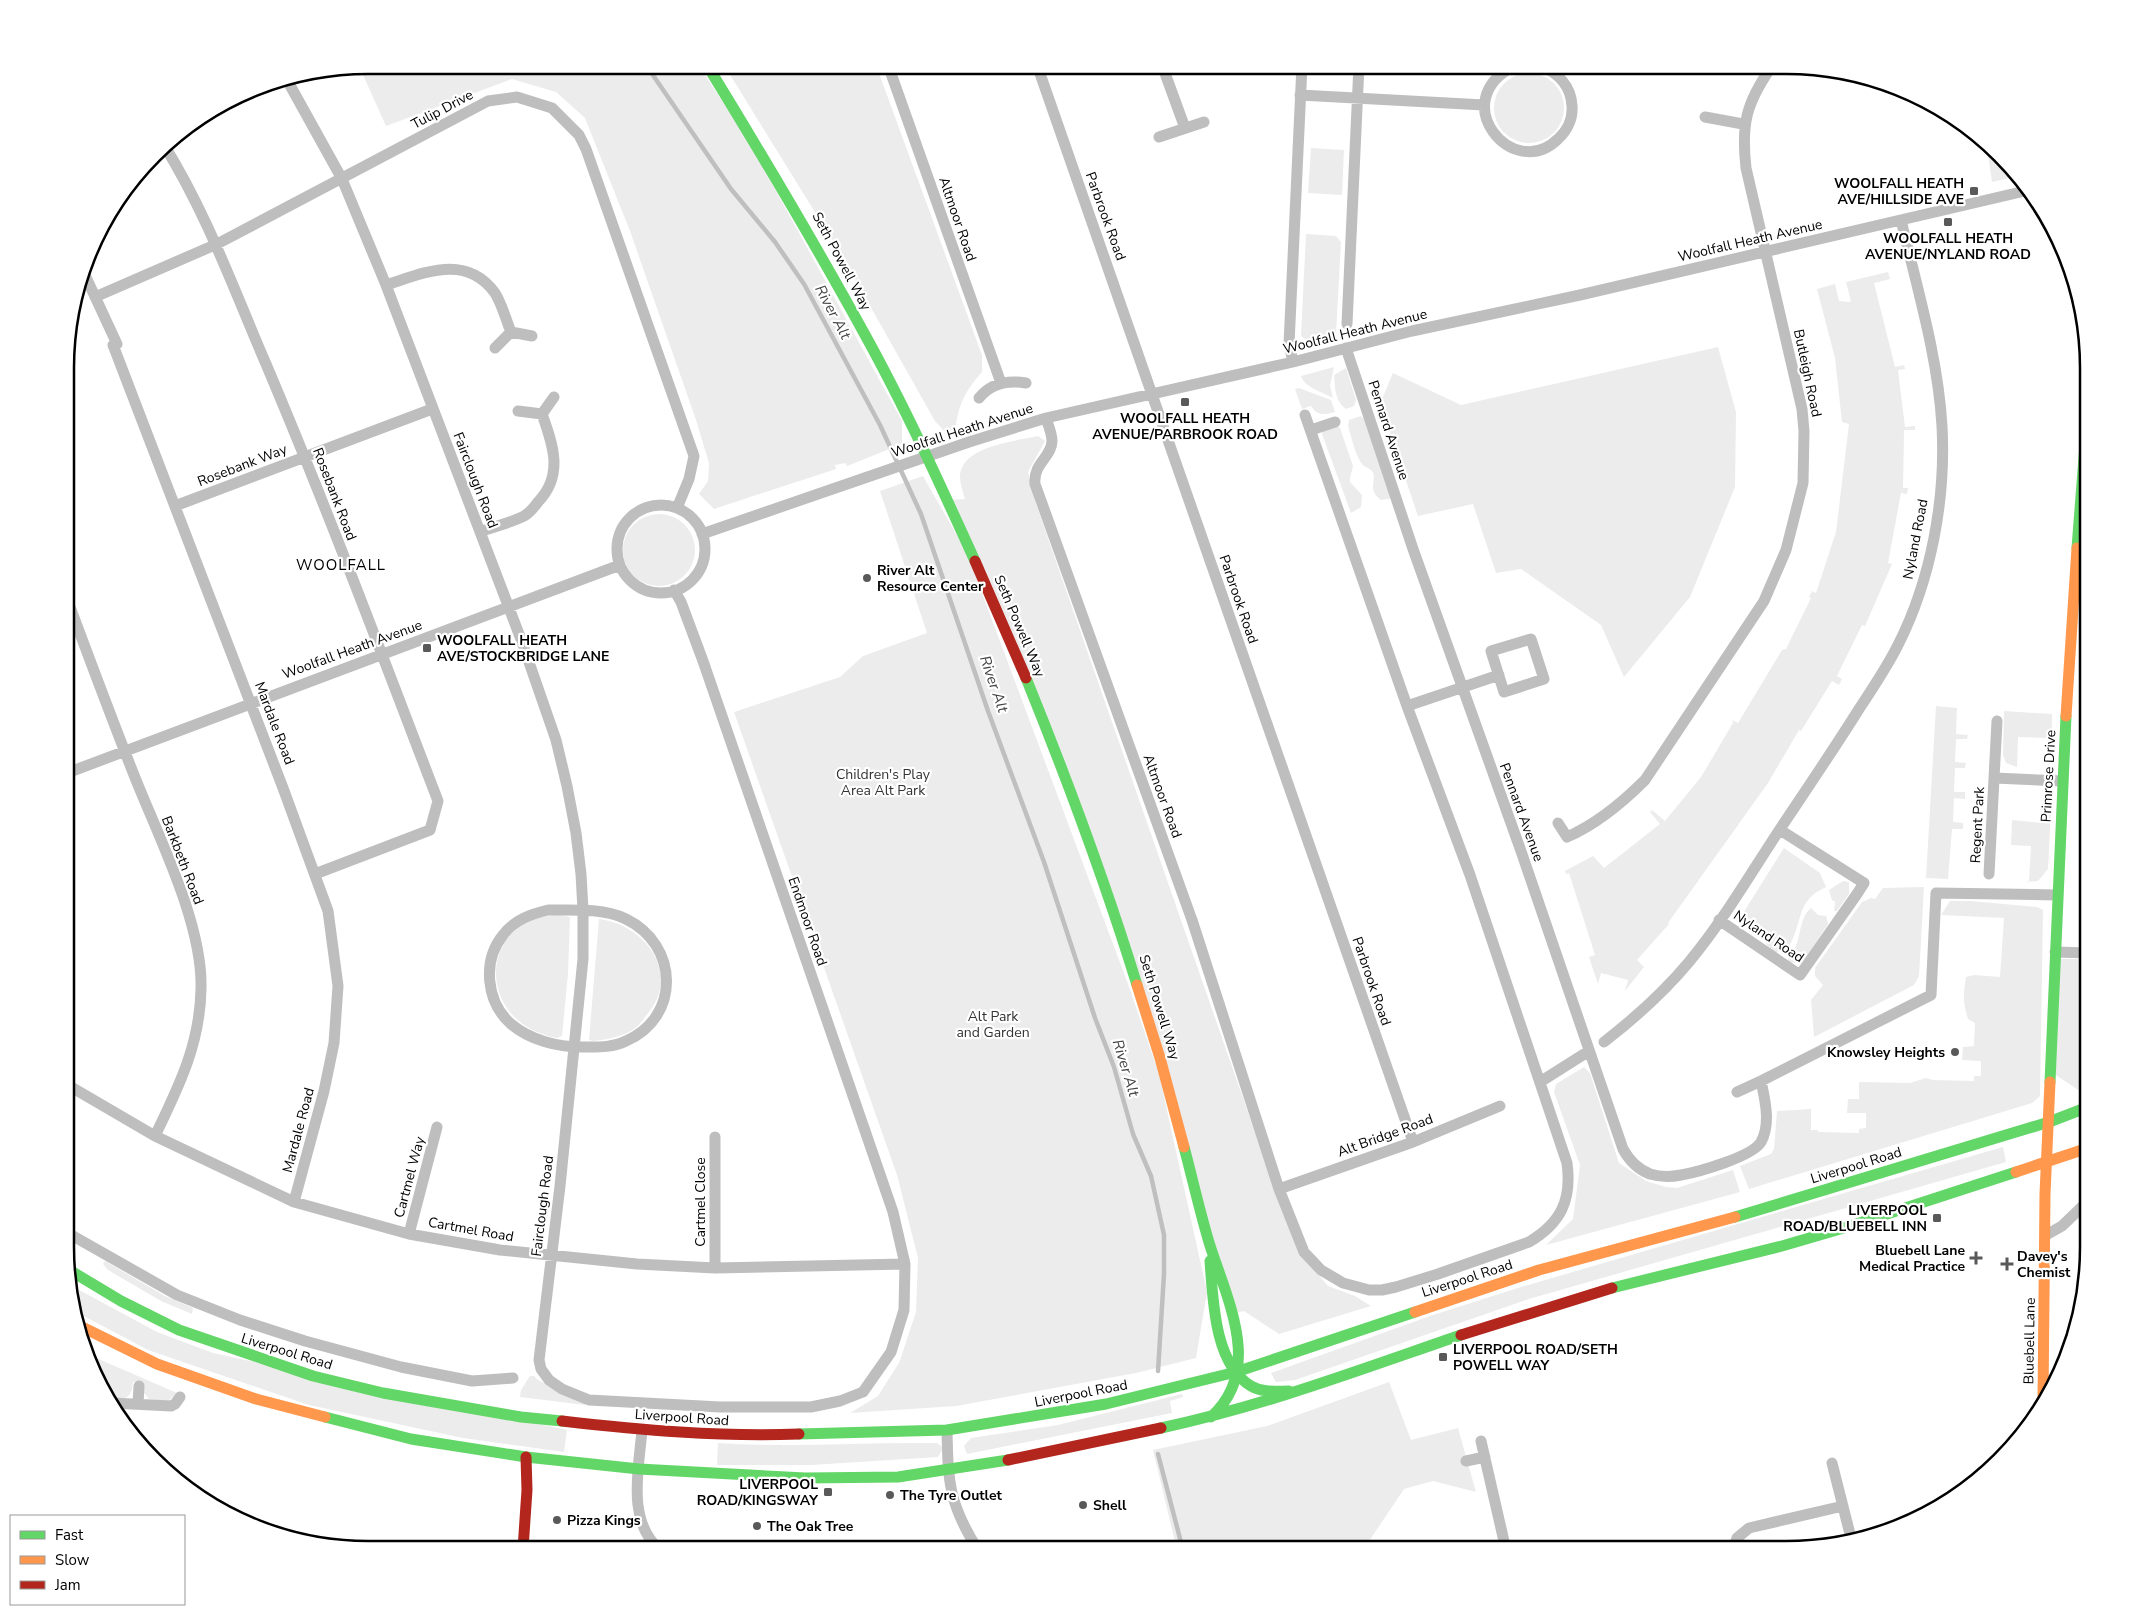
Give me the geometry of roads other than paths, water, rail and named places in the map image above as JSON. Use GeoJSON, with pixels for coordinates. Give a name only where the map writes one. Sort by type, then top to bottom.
{"type":"FeatureCollection","features":[{"type":"Feature","properties":{"kind":"main road","name":"Seth Powell Way"},"geometry":{"type":"LineString","coordinates":[[712,74],[798,212],[905,410],[950,500],[1027,678],[1074,800],[1155,1038],[1185,1145],[1208,1240],[1229,1295],[1237,1324],[1236,1372]]}},
{"type":"Feature","properties":{"kind":"main road","name":"Primrose Drive"},"geometry":{"type":"LineString","coordinates":[[2046,1162],[2062,781],[2071,623],[2080,514]]}},
{"type":"Feature","properties":{"kind":"main road","name":"Liverpool Road"},"geometry":{"type":"LineString","coordinates":[[75,1273],[122,1301],[179,1330],[313,1376],[383,1393],[521,1417],[642,1430],[745,1436],[947,1430],[1106,1404],[1236,1372],[1539,1270],[1764,1209],[2049,1122],[2080,1110]]}},
{"type":"Feature","properties":{"kind":"main road"},"geometry":{"type":"LineString","coordinates":[[87,1334],[157,1364],[256,1399],[411,1439],[526,1457],[639,1469],[805,1478],[898,1477],[999,1462],[1211,1417],[1298,1391],[1514,1318],[1676,1271],[1810,1238],[2080,1151]]}},
{"type":"Feature","properties":{"kind":"main road","name":"Bluebell Lane"},"geometry":{"type":"LineString","coordinates":[[2043,1391],[2046,1162]]}},
{"type":"Feature","properties":{"kind":"main road","name":"Seth Powell Way"},"geometry":{"type":"LineString","coordinates":[[1208,1240],[1213,1306],[1218,1332],[1227,1358],[1236,1372]]}},
{"type":"Feature","properties":{"kind":"main road"},"geometry":{"type":"LineString","coordinates":[[1236,1372],[1246,1381],[1269,1392],[1298,1391]]}},
{"type":"Feature","properties":{"kind":"main road"},"geometry":{"type":"LineString","coordinates":[[1211,1417],[1227,1401],[1235,1382],[1236,1372]]}},
{"type":"Feature","properties":{"kind":"main road"},"geometry":{"type":"LineString","coordinates":[[524,1541],[527,1490],[526,1457]]}},
{"type":"Feature","properties":{"kind":"street","name":"Altmoor Road"},"geometry":{"type":"LineString","coordinates":[[891,74],[1001,383]]}},
{"type":"Feature","properties":{"kind":"street","name":"Parbrook Road"},"geometry":{"type":"LineString","coordinates":[[1040,74],[1153,393],[1282,772],[1413,1142]]}},
{"type":"Feature","properties":{"kind":"street"},"geometry":{"type":"LineString","coordinates":[[1165,74],[1185,128]]}},
{"type":"Feature","properties":{"kind":"street"},"geometry":{"type":"LineString","coordinates":[[1293,362],[1289,344],[1301,74]]}},
{"type":"Feature","properties":{"kind":"street"},"geometry":{"type":"LineString","coordinates":[[1347,324],[1359,74]]}},
{"type":"Feature","properties":{"kind":"street"},"geometry":{"type":"LineString","coordinates":[[1500,74],[1493,81],[1487,92],[1484,105],[1486,119],[1491,132],[1501,142],[1514,149],[1528,152],[1548,146],[1564,133],[1570,120],[1572,106],[1570,92],[1558,74]]}},
{"type":"Feature","properties":{"kind":"street","name":"Butleigh Road"},"geometry":{"type":"LineString","coordinates":[[1558,823],[1567,837],[1581,831],[1623,801],[1645,780],[1764,601],[1786,550],[1803,483],[1804,431],[1800,396],[1746,168],[1743,143],[1744,124],[1751,101],[1767,74]]}},
{"type":"Feature","properties":{"kind":"street","name":"Fairclough Road"},"geometry":{"type":"LineString","coordinates":[[290,84],[342,179],[386,285],[531,666],[558,750],[576,833],[583,910],[582,959],[575,1047],[539,1360],[540,1369]]}},
{"type":"Feature","properties":{"kind":"street"},"geometry":{"type":"LineString","coordinates":[[1300,95],[1484,105]]}},
{"type":"Feature","properties":{"kind":"street","name":"Tulip Drive"},"geometry":{"type":"LineString","coordinates":[[95,297],[217,244],[488,101],[517,97],[552,108],[579,135],[586,149],[694,456],[690,479],[677,508]]}},
{"type":"Feature","properties":{"kind":"street"},"geometry":{"type":"LineString","coordinates":[[1705,117],[1744,124]]}},
{"type":"Feature","properties":{"kind":"street"},"geometry":{"type":"LineString","coordinates":[[1159,137],[1204,122]]}},
{"type":"Feature","properties":{"kind":"street","name":"Rosebank Road"},"geometry":{"type":"LineString","coordinates":[[168,152],[183,176],[217,244],[305,457],[438,801],[430,830],[315,874]]}},
{"type":"Feature","properties":{"kind":"street","name":"Woolfall Heath Avenue"},"geometry":{"type":"LineString","coordinates":[[702,534],[885,470],[1046,418],[2022,192]]}},
{"type":"Feature","properties":{"kind":"street","name":"Nyland Road"},"geometry":{"type":"LineString","coordinates":[[1604,1042],[1632,1020],[1658,995],[1690,961],[1719,920],[1837,745],[1898,645],[1922,583],[1934,533],[1942,461],[1940,409],[1935,366],[1901,220]]}},
{"type":"Feature","properties":{"kind":"street"},"geometry":{"type":"LineString","coordinates":[[386,285],[435,269],[460,269],[478,275],[495,294],[511,332]]}},
{"type":"Feature","properties":{"kind":"street","name":"Mardale Road"},"geometry":{"type":"LineString","coordinates":[[87,279],[117,344],[113,345],[251,702],[328,911],[338,986],[334,1043],[324,1091],[294,1202]]}},
{"type":"Feature","properties":{"kind":"street"},"geometry":{"type":"LineString","coordinates":[[511,332],[532,336]]}},
{"type":"Feature","properties":{"kind":"street"},"geometry":{"type":"LineString","coordinates":[[495,348],[511,332]]}},
{"type":"Feature","properties":{"kind":"street","name":"Pennard Avenue"},"geometry":{"type":"LineString","coordinates":[[1346,348],[1416,559],[1522,854],[1623,1148],[1629,1160],[1638,1168],[1650,1174],[1666,1177],[1682,1175],[1743,1156],[1760,1143],[1765,1125],[1766,1112],[1761,1081]]}},
{"type":"Feature","properties":{"kind":"street"},"geometry":{"type":"LineString","coordinates":[[979,398],[985,391],[1001,383],[1012,381],[1026,383]]}},
{"type":"Feature","properties":{"kind":"street"},"geometry":{"type":"LineString","coordinates":[[542,414],[554,398]]}},
{"type":"Feature","properties":{"kind":"street","name":"Rosebank Way"},"geometry":{"type":"LineString","coordinates":[[175,506],[432,409]]}},
{"type":"Feature","properties":{"kind":"street"},"geometry":{"type":"LineString","coordinates":[[518,411],[542,414]]}},
{"type":"Feature","properties":{"kind":"street"},"geometry":{"type":"LineString","coordinates":[[480,532],[526,515],[541,499],[551,483],[555,464],[554,447],[542,414]]}},
{"type":"Feature","properties":{"kind":"street"},"geometry":{"type":"LineString","coordinates":[[1305,415],[1407,706],[1470,875],[1540,1082],[1589,1051]]}},
{"type":"Feature","properties":{"kind":"street","name":"Altmoor Road"},"geometry":{"type":"LineString","coordinates":[[1046,418],[1052,441],[1051,447],[1036,469],[1034,475],[1035,484],[1192,920],[1279,1189]]}},
{"type":"Feature","properties":{"kind":"street"},"geometry":{"type":"LineString","coordinates":[[1311,430],[1335,422]]}},
{"type":"Feature","properties":{"kind":"street"},"geometry":{"type":"LineString","coordinates":[[666,505],[677,508],[690,515],[702,534],[705,547],[703,561],[697,574],[687,584],[674,590],[662,592],[642,588],[626,576],[620,565],[617,550],[619,535],[626,522],[637,512],[650,506],[666,505]]}},
{"type":"Feature","properties":{"kind":"street","name":"Woolfall Heath Avenue"},"geometry":{"type":"LineString","coordinates":[[74,770],[251,702],[382,655],[620,565]]}},
{"type":"Feature","properties":{"kind":"street","name":"Endmoor Road"},"geometry":{"type":"LineString","coordinates":[[674,590],[681,602],[703,661],[894,1212],[905,1264]]}},
{"type":"Feature","properties":{"kind":"street","name":"Barkbeth Road"},"geometry":{"type":"LineString","coordinates":[[74,618],[124,751],[184,899],[197,949],[202,988],[195,1042],[189,1062],[155,1136]]}},
{"type":"Feature","properties":{"kind":"street"},"geometry":{"type":"LineString","coordinates":[[1531,639],[1544,679],[1504,692],[1498,675],[1491,651],[1531,639]]}},
{"type":"Feature","properties":{"kind":"street"},"geometry":{"type":"LineString","coordinates":[[1407,706],[1498,675]]}},
{"type":"Feature","properties":{"kind":"street","name":"Regent Park"},"geometry":{"type":"LineString","coordinates":[[1989,874],[1997,721]]}},
{"type":"Feature","properties":{"kind":"street","name":"Regent Park"},"geometry":{"type":"LineString","coordinates":[[1994,778],[2062,781]]}},
{"type":"Feature","properties":{"kind":"street","name":"Nyland Road"},"geometry":{"type":"LineString","coordinates":[[1719,920],[1800,975],[1857,894],[1864,883],[1780,830]]}},
{"type":"Feature","properties":{"kind":"street"},"geometry":{"type":"LineString","coordinates":[[1737,1092],[1931,995],[1936,893],[2057,895]]}},
{"type":"Feature","properties":{"kind":"street"},"geometry":{"type":"LineString","coordinates":[[548,910],[583,910],[626,919],[639,927],[652,938],[660,951],[667,978],[663,1005],[655,1018],[636,1036],[610,1046],[575,1047],[541,1040],[525,1033],[510,1023],[500,1011],[492,996],[489,980],[490,965],[494,950],[503,934],[518,921],[531,914],[548,910]]}},
{"type":"Feature","properties":{"kind":"street"},"geometry":{"type":"LineString","coordinates":[[2055,952],[2080,952]]}},
{"type":"Feature","properties":{"kind":"street","name":"Liverpool Road"},"geometry":{"type":"LineString","coordinates":[[1279,1189],[1304,1252],[1312,1262],[1331,1277],[1355,1287],[1369,1290],[1396,1287],[1529,1242],[1542,1234],[1559,1215],[1565,1204],[1569,1178],[1567,1163],[1540,1082]]}},
{"type":"Feature","properties":{"kind":"street","name":"Cartmel Road"},"geometry":{"type":"LineString","coordinates":[[74,1089],[155,1136],[294,1202],[409,1234],[500,1250],[551,1256],[715,1268],[905,1264]]}},
{"type":"Feature","properties":{"kind":"street","name":"Alt Bridge Road"},"geometry":{"type":"LineString","coordinates":[[1279,1189],[1413,1142],[1500,1106]]}},
{"type":"Feature","properties":{"kind":"street","name":"Cartmel Way"},"geometry":{"type":"LineString","coordinates":[[409,1234],[437,1127]]}},
{"type":"Feature","properties":{"kind":"street","name":"Cartmel Close"},"geometry":{"type":"LineString","coordinates":[[714,1136],[715,1268]]}},
{"type":"Feature","properties":{"kind":"street"},"geometry":{"type":"LineString","coordinates":[[2046,1235],[2062,1226],[2080,1209]]}},
{"type":"Feature","properties":{"kind":"street"},"geometry":{"type":"LineString","coordinates":[[74,1237],[177,1295],[240,1320],[305,1342],[400,1367],[472,1381],[513,1378]]}},
{"type":"Feature","properties":{"kind":"street","name":"Liverpool Road"},"geometry":{"type":"LineString","coordinates":[[540,1369],[549,1380],[589,1400],[720,1407],[811,1407],[840,1401],[863,1392],[891,1352],[904,1310],[905,1264]]}},
{"type":"Feature","properties":{"kind":"street"},"geometry":{"type":"LineString","coordinates":[[138,1404],[139,1386]]}},
{"type":"Feature","properties":{"kind":"street"},"geometry":{"type":"LineString","coordinates":[[118,1402],[171,1406],[180,1397]]}},
{"type":"Feature","properties":{"kind":"street"},"geometry":{"type":"LineString","coordinates":[[642,1430],[639,1469],[639,1512],[644,1530],[653,1541]]}},
{"type":"Feature","properties":{"kind":"street"},"geometry":{"type":"LineString","coordinates":[[947,1430],[947,1470],[954,1506],[973,1541]]}},
{"type":"Feature","properties":{"kind":"street"},"geometry":{"type":"LineString","coordinates":[[1481,1441],[1504,1541]]}},
{"type":"Feature","properties":{"kind":"street"},"geometry":{"type":"LineString","coordinates":[[1466,1462],[1484,1457]]}},
{"type":"Feature","properties":{"kind":"street"},"geometry":{"type":"LineString","coordinates":[[1832,1463],[1850,1534]]}},
{"type":"Feature","properties":{"kind":"street"},"geometry":{"type":"LineString","coordinates":[[1736,1541],[1744,1530],[1843,1506]]}},
{"type":"Feature","properties":{"kind":"waterway","name":"River Alt"},"geometry":{"type":"LineString","coordinates":[[652,74],[731,189],[775,242],[804,284],[880,425],[921,514],[988,711],[1044,862],[1095,1018],[1114,1067],[1133,1134],[1151,1176],[1164,1235],[1164,1274],[1158,1371]]}},
{"type":"Feature","properties":{"kind":"waterway","name":"River Alt"},"geometry":{"type":"LineString","coordinates":[[1158,1454],[1181,1541]]}},
{"type":"Feature","properties":{"kind":"place","name":"WOOLFALL HEATH AVE/HILLSIDE AVE"},"geometry":{"type":"Point","coordinates":[1974,191]}},
{"type":"Feature","properties":{"kind":"place","name":"WOOLFALL HEATH AVENUE/NYLAND ROAD"},"geometry":{"type":"Point","coordinates":[1948,222]}},
{"type":"Feature","properties":{"kind":"place","name":"WOOLFALL HEATH AVENUE/PARBROOK ROAD"},"geometry":{"type":"Point","coordinates":[1185,402]}},
{"type":"Feature","properties":{"kind":"place","name":"River Alt Resource Center"},"geometry":{"type":"Point","coordinates":[867,578]}},
{"type":"Feature","properties":{"kind":"place","name":"WOOLFALL HEATH AVE/STOCKBRIDGE LANE"},"geometry":{"type":"Point","coordinates":[427,648]}},
{"type":"Feature","properties":{"kind":"place","name":"Knowsley Heights"},"geometry":{"type":"Point","coordinates":[1955,1052]}},
{"type":"Feature","properties":{"kind":"place","name":"LIVERPOOL ROAD/BLUEBELL INN"},"geometry":{"type":"Point","coordinates":[1937,1218]}},
{"type":"Feature","properties":{"kind":"place","name":"Bluebell Lane Medical Practice"},"geometry":{"type":"Point","coordinates":[1976,1258]}},
{"type":"Feature","properties":{"kind":"place","name":"Davey's Chemist"},"geometry":{"type":"Point","coordinates":[2007,1264]}},
{"type":"Feature","properties":{"kind":"place","name":"LIVERPOOL ROAD/SETH POWELL WAY"},"geometry":{"type":"Point","coordinates":[1443,1357]}},
{"type":"Feature","properties":{"kind":"place","name":"LIVERPOOL ROAD/KINGSWAY"},"geometry":{"type":"Point","coordinates":[828,1492]}},
{"type":"Feature","properties":{"kind":"place","name":"The Tyre Outlet"},"geometry":{"type":"Point","coordinates":[890,1495]}},
{"type":"Feature","properties":{"kind":"place","name":"Shell"},"geometry":{"type":"Point","coordinates":[1083,1505]}},
{"type":"Feature","properties":{"kind":"place","name":"Pizza Kings"},"geometry":{"type":"Point","coordinates":[557,1520]}},
{"type":"Feature","properties":{"kind":"place","name":"The Oak Tree"},"geometry":{"type":"Point","coordinates":[757,1526]}},
{"type":"Feature","properties":{"kind":"district","name":"WOOLFALL"},"geometry":{"type":"Point","coordinates":[341,565]}},
{"type":"Feature","properties":{"kind":"park label","name":"Children's Play Area Alt Park"},"geometry":{"type":"Point","coordinates":[883,782]}},
{"type":"Feature","properties":{"kind":"park label","name":"Alt Park and Garden"},"geometry":{"type":"Point","coordinates":[993,1024]}}]}
